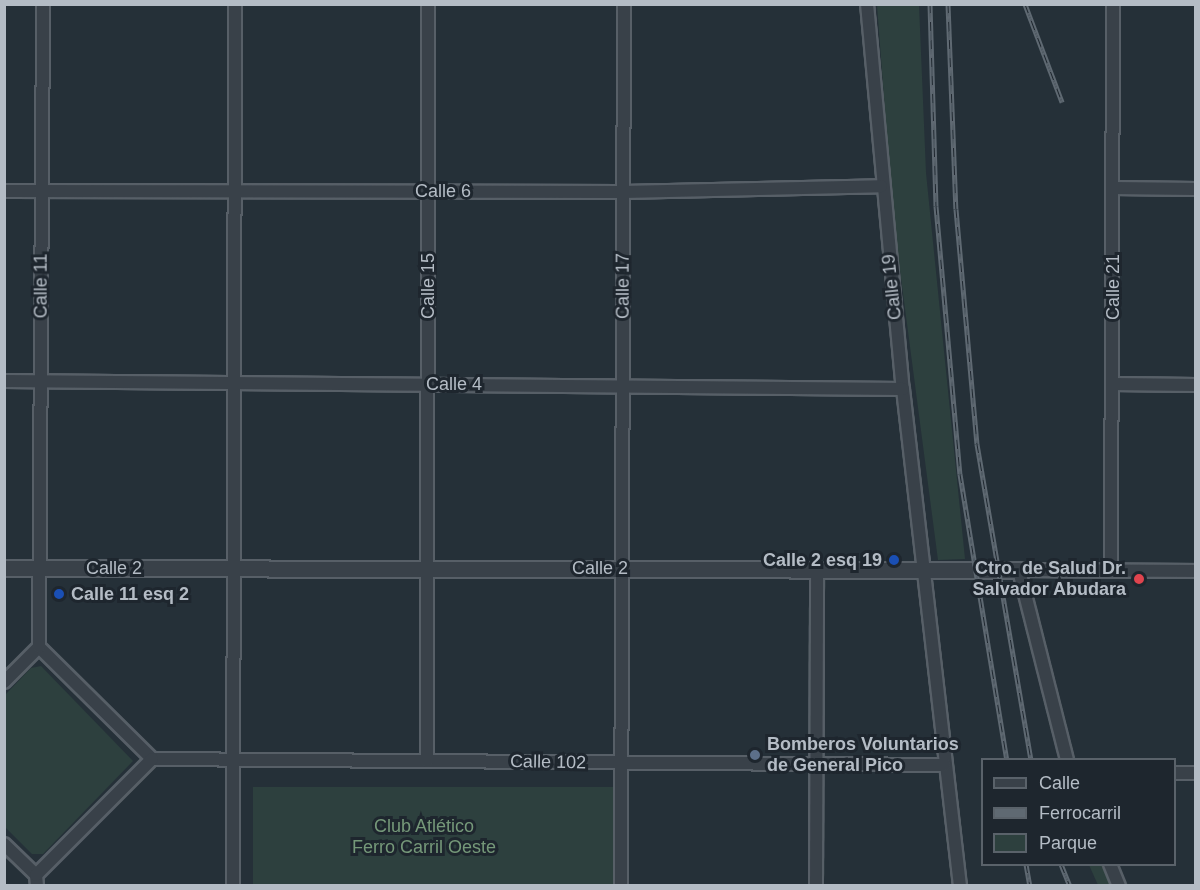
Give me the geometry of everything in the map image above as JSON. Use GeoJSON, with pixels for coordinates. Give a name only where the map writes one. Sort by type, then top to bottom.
{"type":"FeatureCollection","features":[{"type":"Feature","properties":{"kind":"street","name":"Calle 11"},"geometry":{"type":"LineString","coordinates":[[39,647],[43,4]]}},
{"type":"Feature","properties":{"kind":"street"},"geometry":{"type":"LineString","coordinates":[[233,885],[235,759],[232,568],[236,4]]}},
{"type":"Feature","properties":{"kind":"street","name":"Calle 15"},"geometry":{"type":"LineString","coordinates":[[427,761],[428,4]]}},
{"type":"Feature","properties":{"kind":"street","name":"Calle 17"},"geometry":{"type":"LineString","coordinates":[[621,885],[624,4]]}},
{"type":"Feature","properties":{"kind":"street","name":"Calle 19"},"geometry":{"type":"LineString","coordinates":[[867,4],[881,186],[922,568],[960,885]]}},
{"type":"Feature","properties":{"kind":"street","name":"Calle 21"},"geometry":{"type":"LineString","coordinates":[[1111,570],[1113,4]]}},
{"type":"Feature","properties":{"kind":"street","name":"Calle 6"},"geometry":{"type":"LineString","coordinates":[[4,191],[623,192],[881,186]]}},
{"type":"Feature","properties":{"kind":"street"},"geometry":{"type":"LineString","coordinates":[[1113,188],[1196,189]]}},
{"type":"Feature","properties":{"kind":"street","name":"Calle 4"},"geometry":{"type":"LineString","coordinates":[[4,381],[622,383],[903,389]]}},
{"type":"Feature","properties":{"kind":"street"},"geometry":{"type":"LineString","coordinates":[[1112,384],[1196,386]]}},
{"type":"Feature","properties":{"kind":"street","name":"Calle 2"},"geometry":{"type":"LineString","coordinates":[[4,568],[922,568],[1196,571]]}},
{"type":"Feature","properties":{"kind":"street"},"geometry":{"type":"LineString","coordinates":[[816,885],[817,568]]}},
{"type":"Feature","properties":{"kind":"street"},"geometry":{"type":"LineString","coordinates":[[1019,570],[1067,758]]}},
{"type":"Feature","properties":{"kind":"street"},"geometry":{"type":"LineString","coordinates":[[4,682],[39,647],[152,759],[37,880],[4,844]]}},
{"type":"Feature","properties":{"kind":"street","name":"Calle 102"},"geometry":{"type":"LineString","coordinates":[[152,759],[945,765]]}},
{"type":"Feature","properties":{"kind":"street"},"geometry":{"type":"LineString","coordinates":[[1176,773],[1196,773]]}},
{"type":"Feature","properties":{"kind":"street"},"geometry":{"type":"LineString","coordinates":[[1111,866],[1119,885]]}},
{"type":"Feature","properties":{"kind":"green space"},"geometry":{"type":"Polygon","coordinates":[[[877,5],[919,5],[926,173],[965,559],[938,560],[893,217],[877,5]]]}},
{"type":"Feature","properties":{"kind":"green space"},"geometry":{"type":"Polygon","coordinates":[[[41,666],[133,761],[43,854],[32,854],[4,826],[5,695],[31,668],[41,666]]]}},
{"type":"Feature","properties":{"kind":"green space","name":"Club Atlético Ferro Carril Oeste"},"geometry":{"type":"Polygon","coordinates":[[[253,787],[618,787],[618,886],[253,886],[253,787]]]}},
{"type":"Feature","properties":{"kind":"green space"},"geometry":{"type":"Polygon","coordinates":[[[1089,866],[1102,866],[1111,885],[1098,885],[1089,866]]]}},
{"type":"Feature","properties":{"kind":"railway"},"geometry":{"type":"LineString","coordinates":[[930,4],[936,206],[960,474],[1007,758]]}},
{"type":"Feature","properties":{"kind":"railway"},"geometry":{"type":"LineString","coordinates":[[948,4],[956,209],[977,444],[1031,758]]}},
{"type":"Feature","properties":{"kind":"railway"},"geometry":{"type":"LineString","coordinates":[[1025,4],[1062,102]]}},
{"type":"Feature","properties":{"kind":"railway"},"geometry":{"type":"LineString","coordinates":[[1026,866],[1030,886]]}},
{"type":"Feature","properties":{"kind":"railway"},"geometry":{"type":"LineString","coordinates":[[1062,866],[1070,886]]}},
{"type":"Feature","properties":{"kind":"place","name":"Calle 2 esq 19"},"geometry":{"type":"Point","coordinates":[894,560]}},
{"type":"Feature","properties":{"kind":"place","name":"Ctro. de Salud Dr. Salvador Abudara"},"geometry":{"type":"Point","coordinates":[1139,579]}},
{"type":"Feature","properties":{"kind":"place","name":"Calle 11 esq 2"},"geometry":{"type":"Point","coordinates":[59,594]}},
{"type":"Feature","properties":{"kind":"place","name":"Bomberos Voluntarios de General Pico"},"geometry":{"type":"Point","coordinates":[755,755]}}]}
